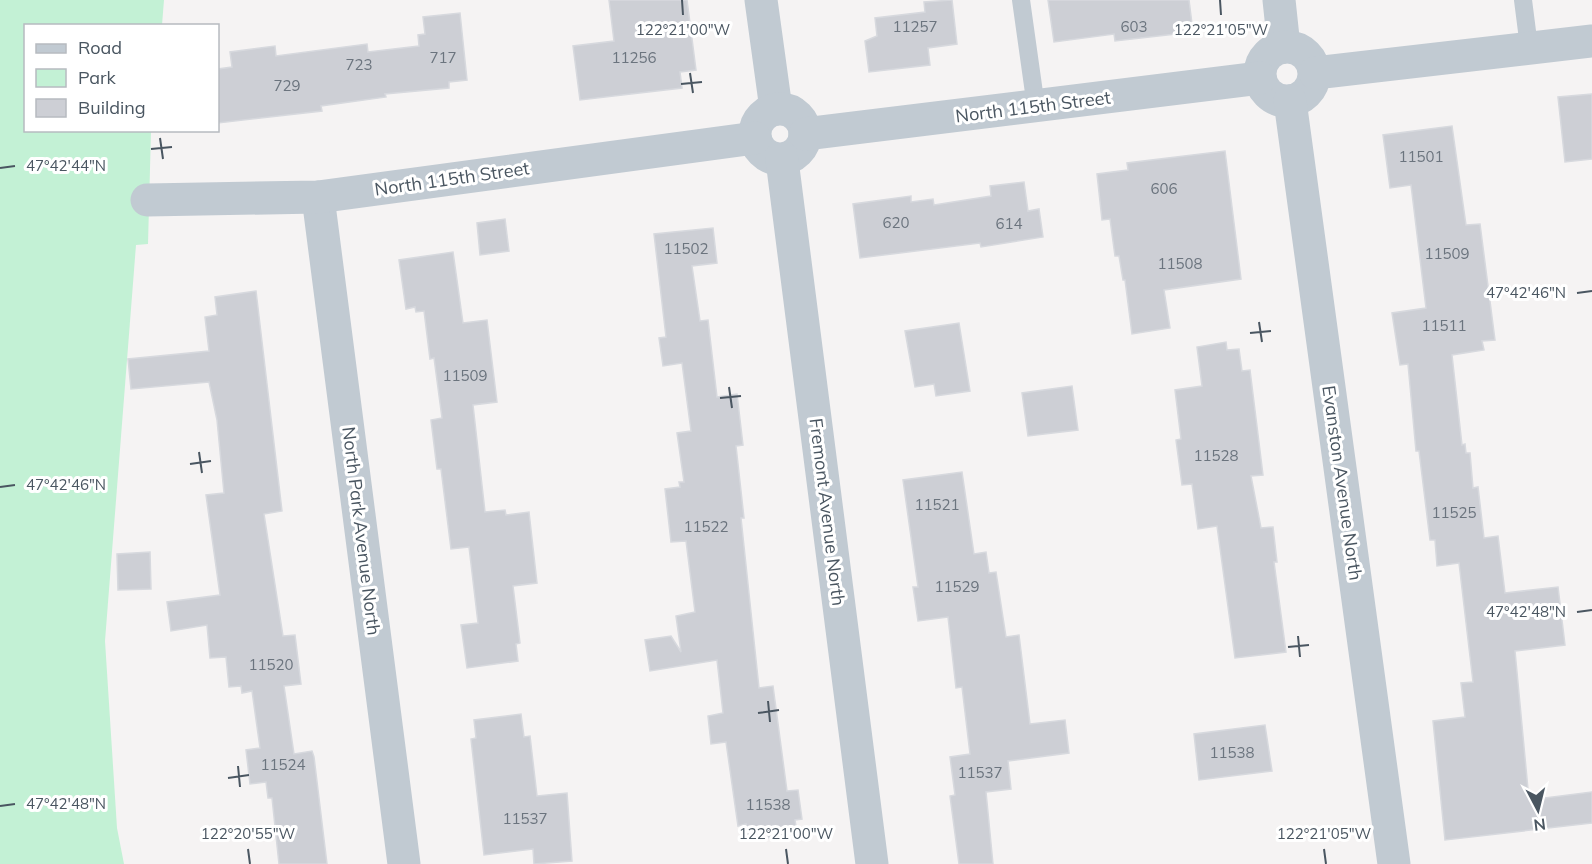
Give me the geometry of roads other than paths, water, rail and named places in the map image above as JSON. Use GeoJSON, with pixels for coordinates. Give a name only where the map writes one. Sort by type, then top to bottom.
{"type":"FeatureCollection","features":[{"type":"Feature","properties":{"kind":"street"},"geometry":{"type":"LineString","coordinates":[[761,0],[776,109]]}},
{"type":"Feature","properties":{"kind":"street"},"geometry":{"type":"LineString","coordinates":[[1279,0],[1284,47]]}},
{"type":"Feature","properties":{"kind":"street"},"geometry":{"type":"LineString","coordinates":[[1315,73],[1592,41]]}},
{"type":"Feature","properties":{"kind":"street"},"geometry":{"type":"LineString","coordinates":[[1284,47],[1297,48],[1305,52],[1311,59],[1315,73],[1312,86],[1307,93],[1290,101],[1273,98],[1266,92],[1260,78],[1264,58],[1270,52],[1284,47]]}},
{"type":"Feature","properties":{"kind":"street","name":"North 115th Street"},"geometry":{"type":"LineString","coordinates":[[805,134],[1260,78]]}},
{"type":"Feature","properties":{"kind":"street","name":"Evanston Avenue North"},"geometry":{"type":"LineString","coordinates":[[1290,101],[1394,864]]}},
{"type":"Feature","properties":{"kind":"street"},"geometry":{"type":"LineString","coordinates":[[776,109],[789,110],[802,121],[805,134],[802,146],[797,153],[782,160],[766,156],[760,150],[755,138],[755,127],[759,119],[776,109]]}},
{"type":"Feature","properties":{"kind":"street","name":"North 115th Street"},"geometry":{"type":"LineString","coordinates":[[147,200],[318,197],[755,138]]}},
{"type":"Feature","properties":{"kind":"street","name":"Fremont Avenue North"},"geometry":{"type":"LineString","coordinates":[[782,160],[872,864]]}},
{"type":"Feature","properties":{"kind":"street","name":"North Park Avenue North"},"geometry":{"type":"LineString","coordinates":[[318,197],[404,864]]}},
{"type":"Feature","properties":{"kind":"lane"},"geometry":{"type":"LineString","coordinates":[[1021,0],[1036,107]]}},
{"type":"Feature","properties":{"kind":"lane"},"geometry":{"type":"LineString","coordinates":[[1523,0],[1529,47]]}}]}
